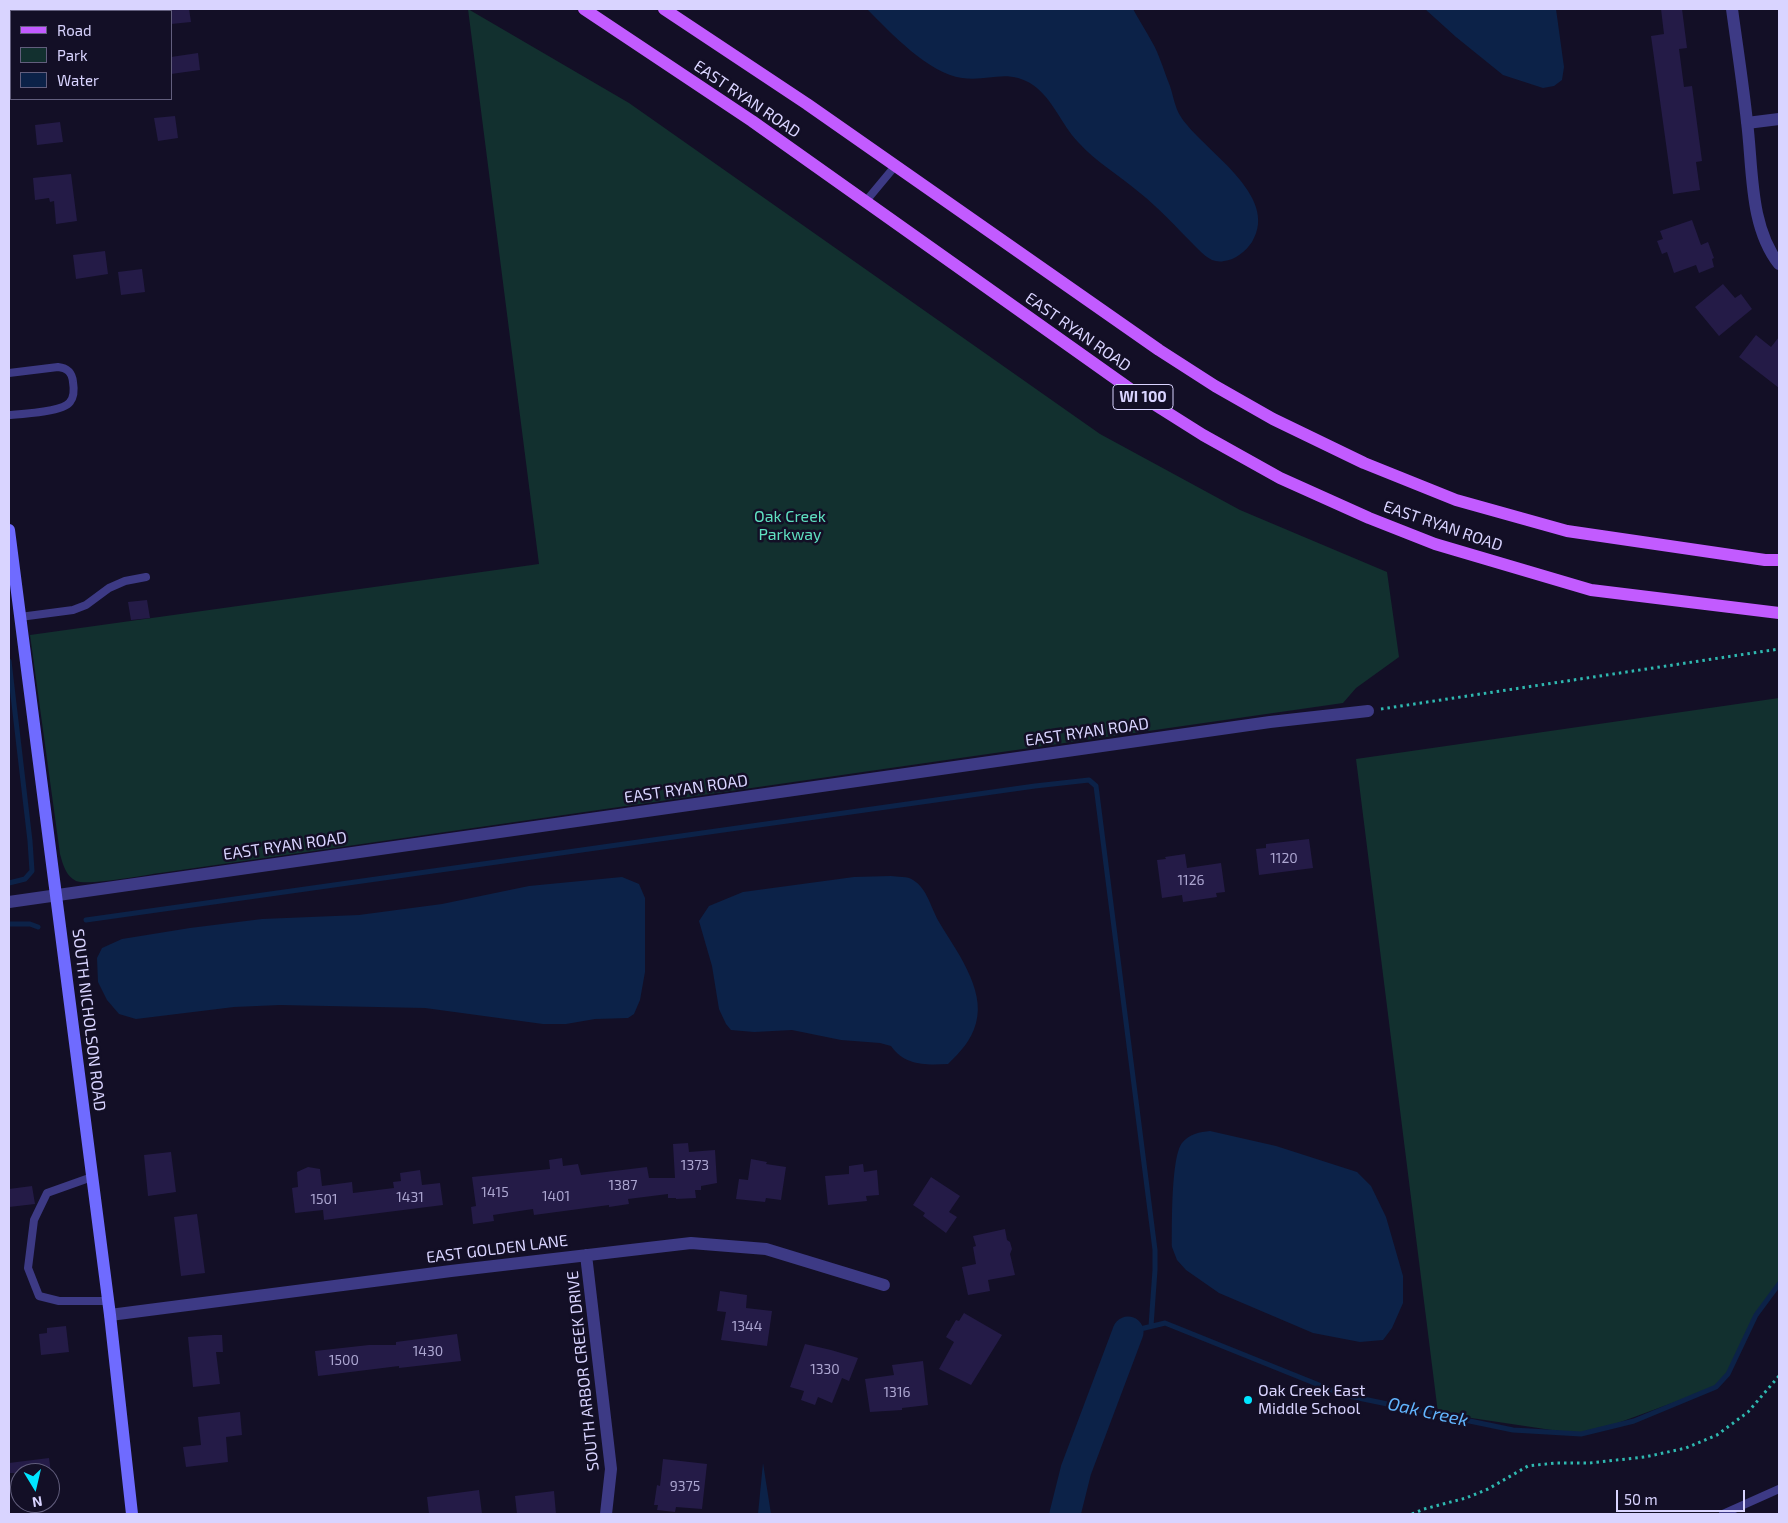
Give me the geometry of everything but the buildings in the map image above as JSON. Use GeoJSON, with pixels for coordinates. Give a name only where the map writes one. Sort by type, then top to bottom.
{"type":"FeatureCollection","features":[{"type":"Feature","properties":{"kind":"main road","name":"EAST RYAN ROAD"},"geometry":{"type":"LineString","coordinates":[[584,9],[752,121],[1130,389],[1203,435],[1280,478],[1369,518],[1435,544],[1591,590],[1779,613]]}},
{"type":"Feature","properties":{"kind":"main road","name":"EAST RYAN ROAD"},"geometry":{"type":"LineString","coordinates":[[664,9],[807,104],[1159,350],[1215,386],[1273,419],[1364,463],[1456,500],[1567,531],[1765,560],[1779,560]]}},
{"type":"Feature","properties":{"kind":"main road"},"geometry":{"type":"LineString","coordinates":[[1720,606],[1779,604]]}},
{"type":"Feature","properties":{"kind":"street"},"geometry":{"type":"LineString","coordinates":[[1732,9],[1758,216],[1766,245],[1779,264]]}},
{"type":"Feature","properties":{"kind":"street"},"geometry":{"type":"LineString","coordinates":[[1747,123],[1779,118]]}},
{"type":"Feature","properties":{"kind":"street","name":"SOUTH NICHOLSON ROAD"},"geometry":{"type":"LineString","coordinates":[[9,530],[110,1315],[132,1514]]}},
{"type":"Feature","properties":{"kind":"street","name":"EAST RYAN ROAD"},"geometry":{"type":"LineString","coordinates":[[9,902],[1270,722],[1368,711]]}},
{"type":"Feature","properties":{"kind":"street","name":"EAST GOLDEN LANE"},"geometry":{"type":"LineString","coordinates":[[110,1315],[691,1243],[766,1249],[884,1285]]}},
{"type":"Feature","properties":{"kind":"street","name":"SOUTH ARBOR CREEK DRIVE"},"geometry":{"type":"LineString","coordinates":[[586,1255],[611,1469],[606,1514]]}},
{"type":"Feature","properties":{"kind":"lane"},"geometry":{"type":"LineString","coordinates":[[866,201],[896,166]]}},
{"type":"Feature","properties":{"kind":"lane"},"geometry":{"type":"LineString","coordinates":[[9,373],[58,367],[66,368],[71,373],[73,393],[70,402],[62,408],[9,416]]}},
{"type":"Feature","properties":{"kind":"lane"},"geometry":{"type":"LineString","coordinates":[[20,617],[73,610],[125,581],[146,577]]}},
{"type":"Feature","properties":{"kind":"lane"},"geometry":{"type":"LineString","coordinates":[[92,1177],[47,1193],[34,1220],[28,1268],[39,1296],[59,1301],[108,1301]]}},
{"type":"Feature","properties":{"kind":"lane"},"geometry":{"type":"LineString","coordinates":[[1723,1514],[1779,1489]]}},
{"type":"Feature","properties":{"kind":"path"},"geometry":{"type":"LineString","coordinates":[[1368,711],[1779,649]]}},
{"type":"Feature","properties":{"kind":"path"},"geometry":{"type":"LineString","coordinates":[[1412,1514],[1488,1490],[1528,1466],[1555,1463],[1589,1463],[1645,1457],[1686,1448],[1717,1435],[1748,1412],[1779,1376]]}},
{"type":"Feature","properties":{"kind":"green space","name":"Oak Creek Parkway"},"geometry":{"type":"Polygon","coordinates":[[[468,9],[629,103],[1100,434],[1240,510],[1387,572],[1399,657],[1356,688],[1343,703],[116,880],[82,882],[73,879],[65,870],[60,854],[30,635],[539,564],[468,9]]]}},
{"type":"Feature","properties":{"kind":"green space"},"geometry":{"type":"Polygon","coordinates":[[[1779,698],[1779,1281],[1755,1315],[1728,1374],[1716,1387],[1585,1435],[1438,1413],[1356,759],[1779,698]]]}},
{"type":"Feature","properties":{"kind":"water"},"geometry":{"type":"Polygon","coordinates":[[[867,9],[1133,9],[1157,51],[1181,117],[1248,190],[1256,207],[1258,224],[1252,242],[1247,249],[1232,259],[1219,262],[1207,257],[1147,199],[1085,149],[1072,135],[1052,104],[1033,85],[1015,77],[972,79],[949,75],[936,69],[911,51],[867,9]]]}},
{"type":"Feature","properties":{"kind":"water"},"geometry":{"type":"Polygon","coordinates":[[[1425,9],[1556,9],[1564,67],[1562,80],[1554,86],[1543,88],[1503,75],[1425,9]]]}},
{"type":"Feature","properties":{"kind":"water"},"geometry":{"type":"Polygon","coordinates":[[[891,876],[911,879],[922,888],[973,983],[978,1010],[976,1023],[968,1040],[948,1064],[924,1064],[909,1061],[897,1053],[891,1046],[880,1043],[841,1040],[792,1030],[754,1032],[731,1030],[719,1009],[712,966],[699,921],[709,906],[743,892],[854,877],[891,876]]]}},
{"type":"Feature","properties":{"kind":"water"},"geometry":{"type":"Polygon","coordinates":[[[622,877],[639,884],[645,898],[645,972],[640,1000],[634,1014],[628,1018],[595,1019],[566,1024],[543,1024],[425,1008],[280,1005],[234,1007],[136,1019],[119,1014],[107,1000],[98,982],[97,958],[102,948],[122,939],[262,919],[359,915],[442,904],[529,886],[622,877]]]}},
{"type":"Feature","properties":{"kind":"water"},"geometry":{"type":"Polygon","coordinates":[[[1210,1131],[1276,1146],[1357,1172],[1371,1186],[1386,1217],[1403,1276],[1403,1303],[1392,1328],[1383,1340],[1360,1342],[1313,1333],[1219,1293],[1186,1270],[1177,1260],[1172,1247],[1172,1224],[1174,1177],[1178,1151],[1188,1137],[1210,1131]]]}},
{"type":"Feature","properties":{"kind":"water"},"geometry":{"type":"Polygon","coordinates":[[[763,1463],[771,1514],[758,1514],[763,1463]]]}},
{"type":"Feature","properties":{"kind":"waterway"},"geometry":{"type":"LineString","coordinates":[[9,661],[32,871],[25,879],[9,883]]}},
{"type":"Feature","properties":{"kind":"waterway"},"geometry":{"type":"LineString","coordinates":[[86,920],[1035,786],[1089,780],[1096,786],[1155,1250],[1151,1326]]}},
{"type":"Feature","properties":{"kind":"waterway"},"geometry":{"type":"LineString","coordinates":[[9,924],[30,924],[38,927]]}},
{"type":"Feature","properties":{"kind":"waterway","name":"Oak Creek"},"geometry":{"type":"LineString","coordinates":[[1128,1332],[1165,1323],[1344,1395],[1513,1430],[1581,1434],[1634,1421],[1716,1387],[1728,1374],[1756,1315],[1779,1284]]}},
{"type":"Feature","properties":{"kind":"waterway","name":"Oak Creek"},"geometry":{"type":"LineString","coordinates":[[1065,1514],[1076,1470],[1128,1332]]}},
{"type":"Feature","properties":{"kind":"place","name":"Oak Creek East Middle School"},"geometry":{"type":"Point","coordinates":[1248,1400]}}]}
